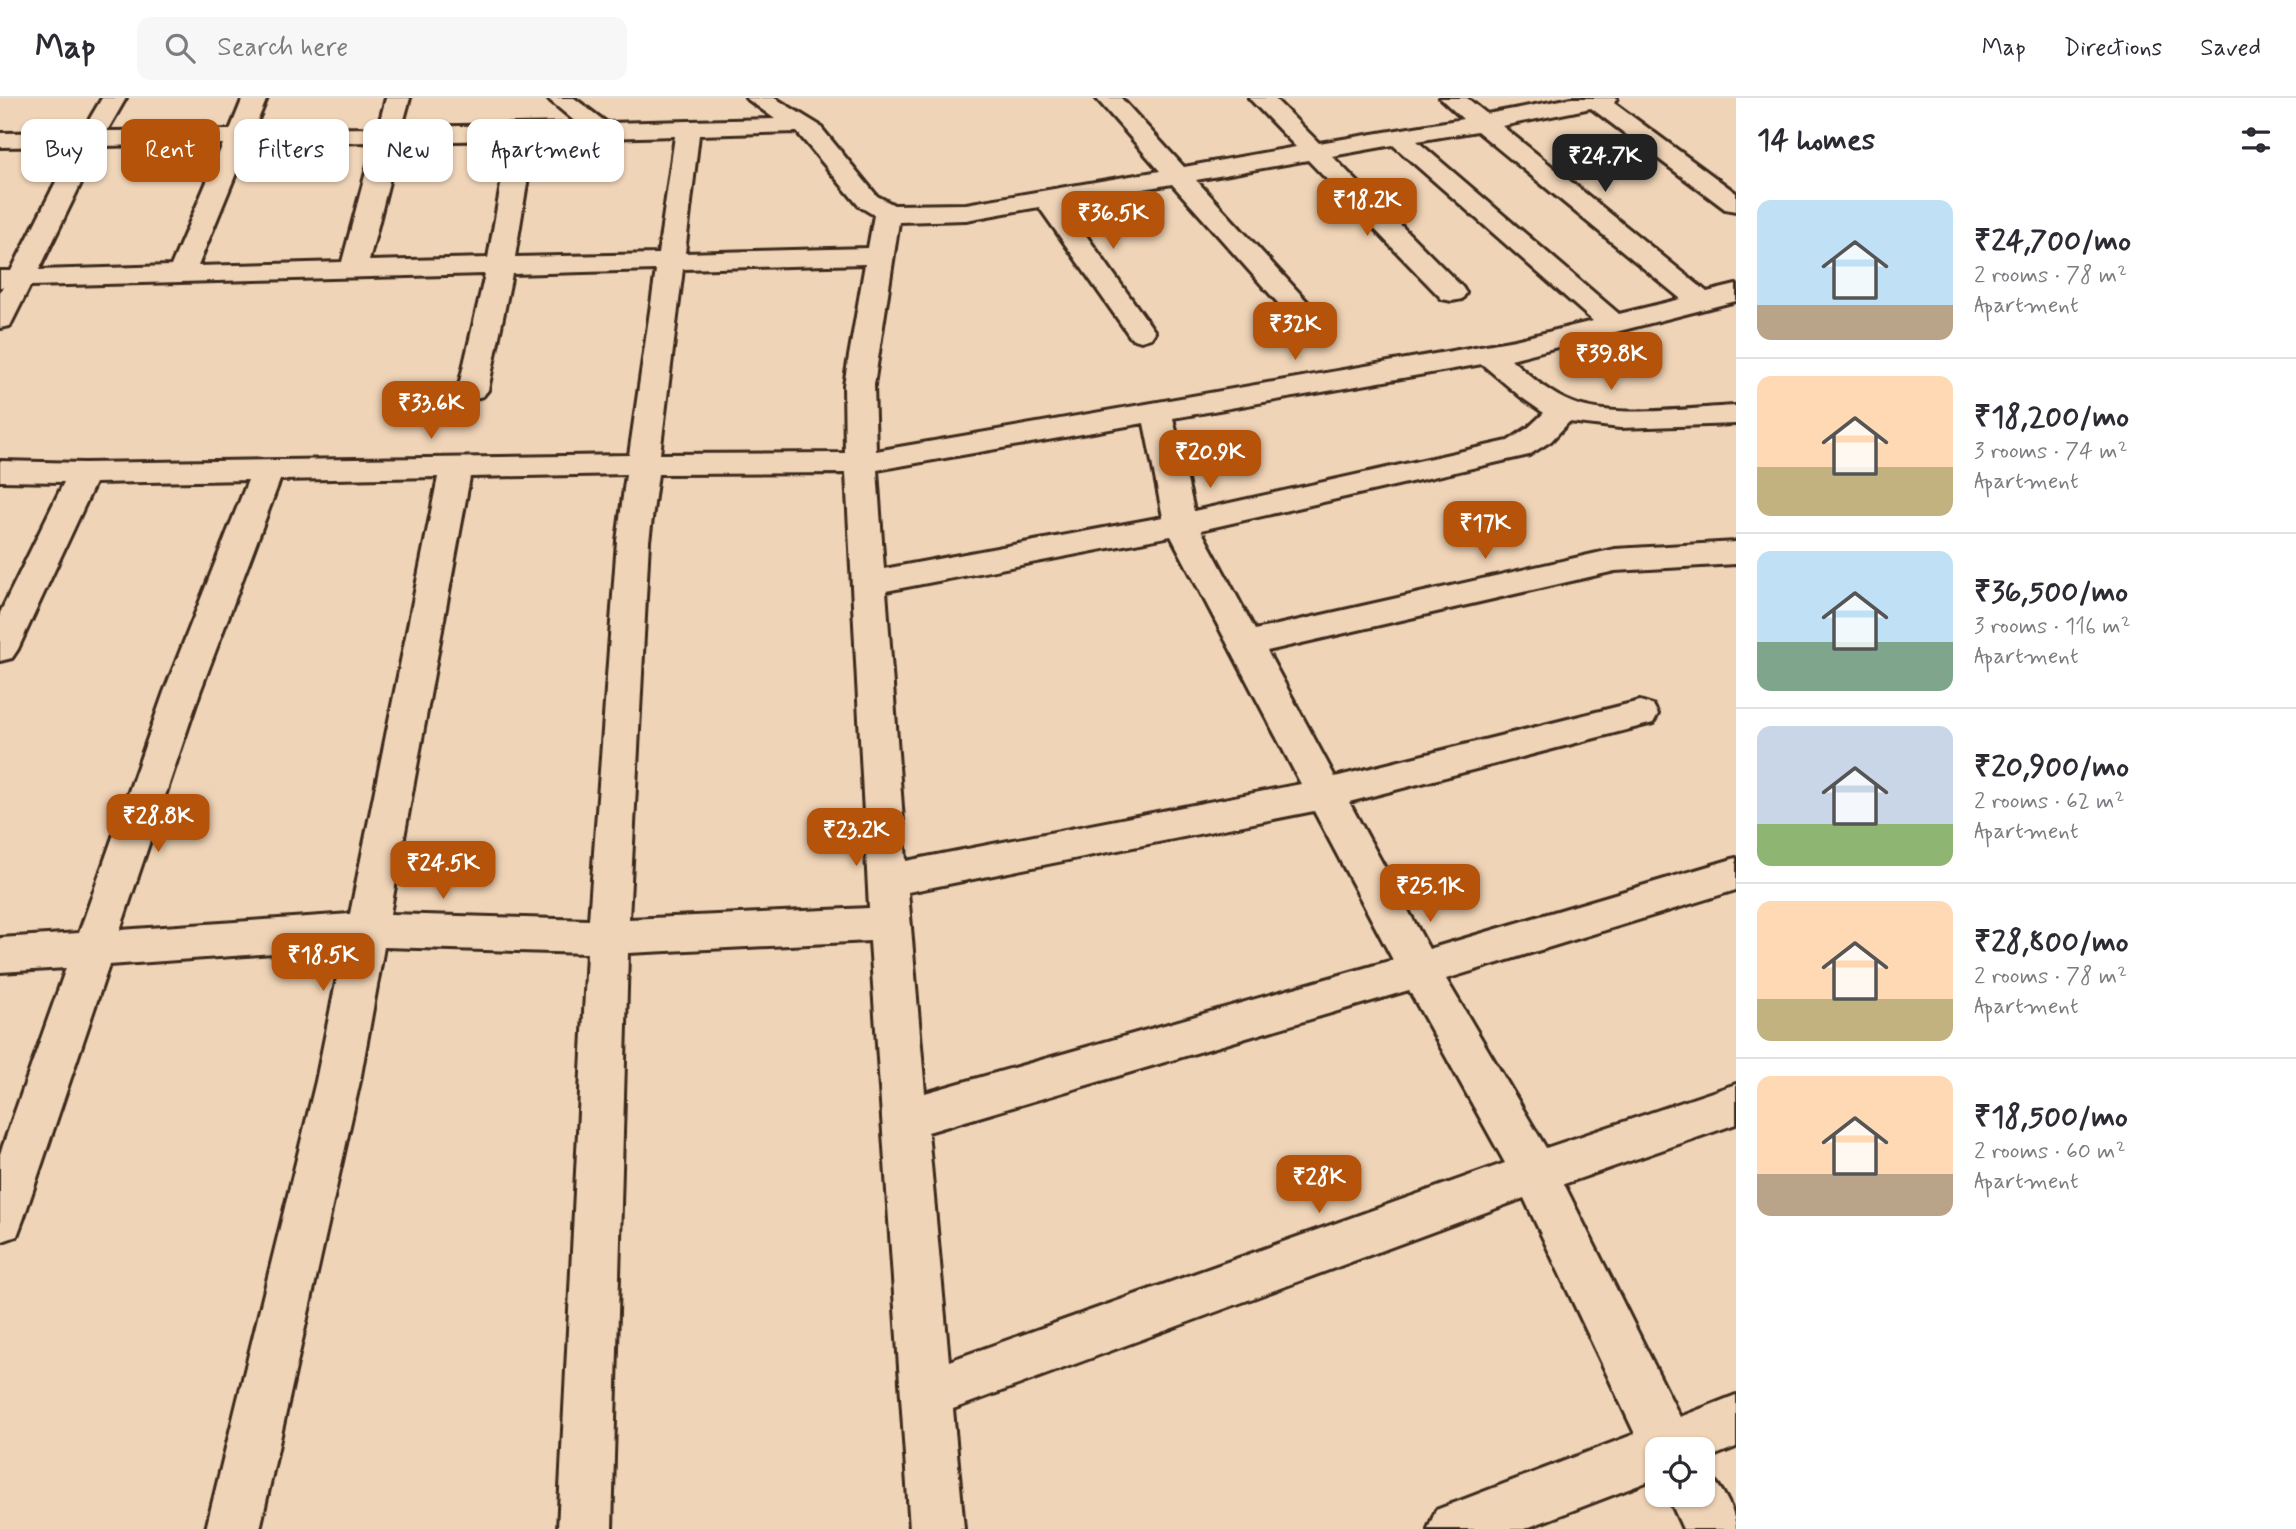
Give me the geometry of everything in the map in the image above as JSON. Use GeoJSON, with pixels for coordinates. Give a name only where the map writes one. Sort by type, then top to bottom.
{"type":"FeatureCollection","features":[{"type":"Feature","properties":{"kind":"street"},"geometry":{"type":"LineString","coordinates":[[102,119],[114,98]]}},
{"type":"Feature","properties":{"kind":"street"},"geometry":{"type":"LineString","coordinates":[[246,119],[255,98]]}},
{"type":"Feature","properties":{"kind":"street"},"geometry":{"type":"LineString","coordinates":[[393,119],[398,98]]}},
{"type":"Feature","properties":{"kind":"street"},"geometry":{"type":"LineString","coordinates":[[559,98],[587,119]]}},
{"type":"Feature","properties":{"kind":"street"},"geometry":{"type":"LineString","coordinates":[[758,98],[802,125],[829,150],[869,201],[887,212],[906,215],[966,212],[1479,123],[1600,99],[1734,204]]}},
{"type":"Feature","properties":{"kind":"street"},"geometry":{"type":"LineString","coordinates":[[1108,98],[1304,315]]}},
{"type":"Feature","properties":{"kind":"street"},"geometry":{"type":"LineString","coordinates":[[1261,98],[1316,151],[1452,293]]}},
{"type":"Feature","properties":{"kind":"street"},"geometry":{"type":"LineString","coordinates":[[1452,98],[1479,123],[1702,302]]}},
{"type":"Feature","properties":{"kind":"street"},"geometry":{"type":"LineString","coordinates":[[624,129],[802,125]]}},
{"type":"Feature","properties":{"kind":"street"},"geometry":{"type":"LineString","coordinates":[[585,1529],[608,937],[633,541],[688,128]]}},
{"type":"Feature","properties":{"kind":"street"},"geometry":{"type":"LineString","coordinates":[[107,137],[234,136]]}},
{"type":"Feature","properties":{"kind":"street"},"geometry":{"type":"LineString","coordinates":[[1398,137],[1613,324]]}},
{"type":"Feature","properties":{"kind":"street"},"geometry":{"type":"LineString","coordinates":[[0,140],[21,139]]}},
{"type":"Feature","properties":{"kind":"street"},"geometry":{"type":"LineString","coordinates":[[181,275],[234,148]]}},
{"type":"Feature","properties":{"kind":"street"},"geometry":{"type":"LineString","coordinates":[[0,320],[10,279],[65,182]]}},
{"type":"Feature","properties":{"kind":"street"},"geometry":{"type":"LineString","coordinates":[[353,271],[377,182]]}},
{"type":"Feature","properties":{"kind":"street"},"geometry":{"type":"LineString","coordinates":[[473,390],[500,267],[515,182]]}},
{"type":"Feature","properties":{"kind":"street"},"geometry":{"type":"LineString","coordinates":[[1046,198],[1140,332]]}},
{"type":"Feature","properties":{"kind":"street"},"geometry":{"type":"LineString","coordinates":[[887,212],[859,385],[861,463],[890,924],[937,1529]]}},
{"type":"Feature","properties":{"kind":"street"},"geometry":{"type":"LineString","coordinates":[[10,279],[878,256]]}},
{"type":"Feature","properties":{"kind":"street"},"geometry":{"type":"LineString","coordinates":[[0,471],[84,473],[861,463],[1489,354],[1736,293]]}},
{"type":"Feature","properties":{"kind":"street"},"geometry":{"type":"LineString","coordinates":[[1489,354],[1534,394],[1563,411],[1623,418],[1736,415]]}},
{"type":"Feature","properties":{"kind":"street"},"geometry":{"type":"LineString","coordinates":[[868,583],[1181,524],[1518,447],[1540,434],[1563,411]]}},
{"type":"Feature","properties":{"kind":"street"},"geometry":{"type":"LineString","coordinates":[[1157,412],[1181,524],[1419,970],[1535,1173],[1659,1437]]}},
{"type":"Feature","properties":{"kind":"street"},"geometry":{"type":"LineString","coordinates":[[233,1529],[338,1081],[456,467]]}},
{"type":"Feature","properties":{"kind":"street"},"geometry":{"type":"LineString","coordinates":[[0,1220],[182,692],[268,470]]}},
{"type":"Feature","properties":{"kind":"street"},"geometry":{"type":"LineString","coordinates":[[0,649],[84,473]]}},
{"type":"Feature","properties":{"kind":"street"},"geometry":{"type":"LineString","coordinates":[[1245,643],[1615,560],[1736,553]]}},
{"type":"Feature","properties":{"kind":"street"},"geometry":{"type":"LineString","coordinates":[[887,880],[1325,794],[1640,714]]}},
{"type":"Feature","properties":{"kind":"street"},"geometry":{"type":"LineString","coordinates":[[904,1119],[1419,970],[1736,874]]}},
{"type":"Feature","properties":{"kind":"street"},"geometry":{"type":"LineString","coordinates":[[0,955],[367,930],[608,937],[890,924]]}},
{"type":"Feature","properties":{"kind":"street"},"geometry":{"type":"LineString","coordinates":[[926,1394],[1535,1173],[1736,1104]]}},
{"type":"Feature","properties":{"kind":"street"},"geometry":{"type":"LineString","coordinates":[[1695,1437],[1736,1421]]}},
{"type":"Feature","properties":{"kind":"street"},"geometry":{"type":"LineString","coordinates":[[1455,1529],[1645,1457]]}},
{"type":"Feature","properties":{"kind":"street"},"geometry":{"type":"LineString","coordinates":[[1700,1507],[1712,1529]]}}]}
